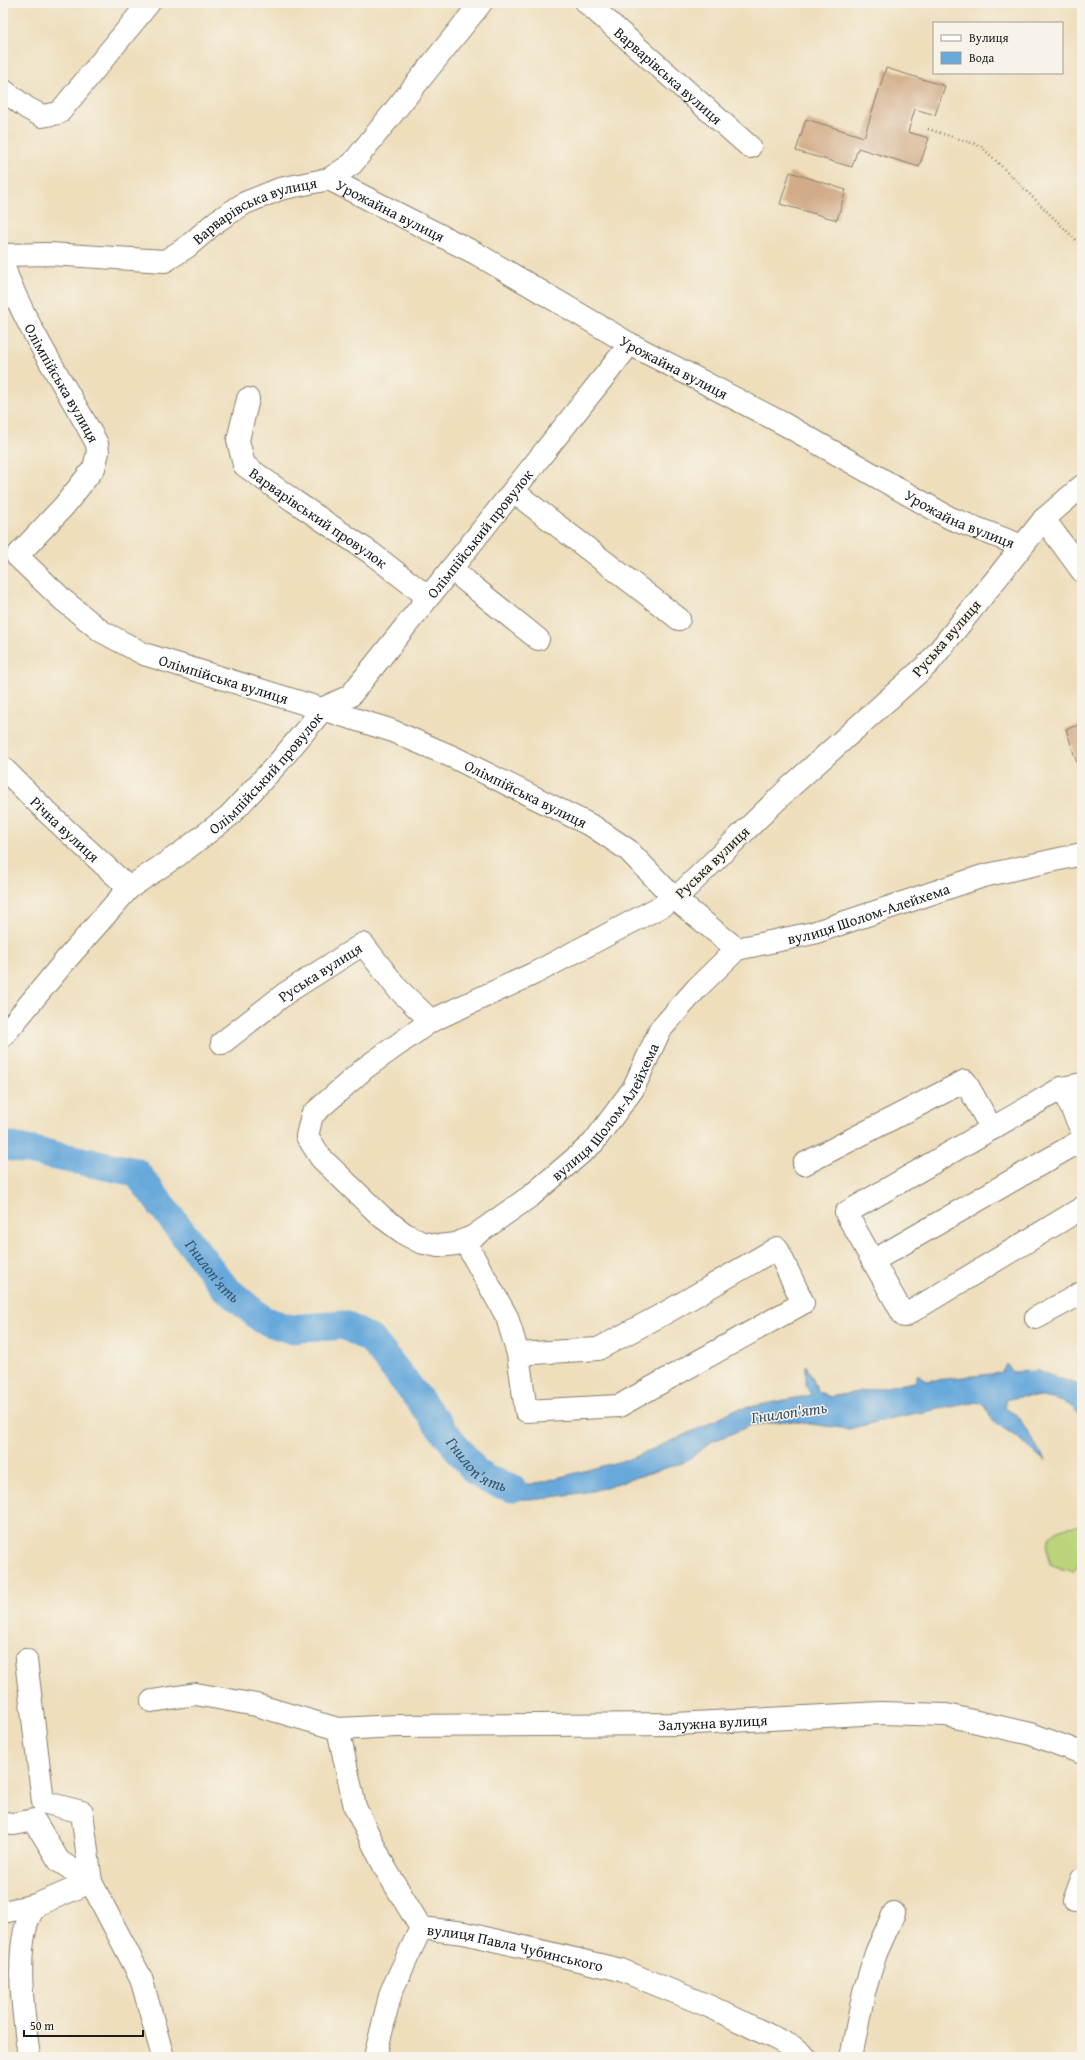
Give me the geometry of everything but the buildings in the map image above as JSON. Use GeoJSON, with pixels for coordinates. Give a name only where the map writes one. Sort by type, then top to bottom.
{"type":"FeatureCollection","features":[{"type":"Feature","properties":{"kind":"street"},"geometry":{"type":"LineString","coordinates":[[3,90],[42,116],[59,113],[149,3]]}},
{"type":"Feature","properties":{"kind":"street","name":"Варварівська вулиця"},"geometry":{"type":"LineString","coordinates":[[3,255],[49,254],[166,261],[187,247],[217,221],[245,203],[280,189],[329,179],[352,164],[481,3]]}},
{"type":"Feature","properties":{"kind":"street","name":"Варварівська вулиця"},"geometry":{"type":"LineString","coordinates":[[587,3],[750,147]]}},
{"type":"Feature","properties":{"kind":"street","name":"Урожайна вулиця"},"geometry":{"type":"LineString","coordinates":[[329,179],[477,254],[630,344],[784,424],[950,518],[1022,546]]}},
{"type":"Feature","properties":{"kind":"street","name":"Олімпійська вулиця"},"geometry":{"type":"LineString","coordinates":[[3,266],[20,308],[97,444],[98,452],[94,468],[79,488],[10,550],[63,600],[101,631],[144,654],[324,708],[390,730],[446,754],[594,827],[628,850],[675,899],[737,949]]}},
{"type":"Feature","properties":{"kind":"street","name":"Олімпійський провулок"},"geometry":{"type":"LineString","coordinates":[[3,1036],[65,961],[129,888],[181,853],[229,816],[279,762],[324,708],[350,696],[428,597],[514,492],[630,344]]}},
{"type":"Feature","properties":{"kind":"street","name":"Варварівський провулок"},"geometry":{"type":"LineString","coordinates":[[248,399],[238,440],[244,465],[371,553],[428,597]]}},
{"type":"Feature","properties":{"kind":"street","name":"Руська вулиця"},"geometry":{"type":"LineString","coordinates":[[222,1043],[286,993],[363,944],[397,988],[431,1021],[535,973],[675,899],[788,789],[929,663],[1044,519],[1082,486]]}},
{"type":"Feature","properties":{"kind":"street"},"geometry":{"type":"LineString","coordinates":[[514,492],[679,619]]}},
{"type":"Feature","properties":{"kind":"street"},"geometry":{"type":"LineString","coordinates":[[1044,519],[1082,571]]}},
{"type":"Feature","properties":{"kind":"street"},"geometry":{"type":"LineString","coordinates":[[451,570],[538,639]]}},
{"type":"Feature","properties":{"kind":"street","name":"Річна вулиця"},"geometry":{"type":"LineString","coordinates":[[3,768],[50,815],[129,888]]}},
{"type":"Feature","properties":{"kind":"street","name":"вулиця Шолом-Алейхема"},"geometry":{"type":"LineString","coordinates":[[431,1021],[365,1068],[322,1105],[312,1115],[307,1136],[321,1158],[382,1217],[405,1234],[420,1242],[438,1246],[456,1244],[474,1236],[532,1195],[592,1143],[633,1089],[660,1030],[697,988],[737,949],[813,933],[983,876],[1082,854]]}},
{"type":"Feature","properties":{"kind":"street"},"geometry":{"type":"LineString","coordinates":[[804,1164],[965,1081],[992,1129]]}},
{"type":"Feature","properties":{"kind":"street"},"geometry":{"type":"LineString","coordinates":[[1082,1131],[1072,1086],[992,1129],[846,1213],[904,1316],[1082,1208]]}},
{"type":"Feature","properties":{"kind":"street"},"geometry":{"type":"LineString","coordinates":[[873,1261],[1082,1140]]}},
{"type":"Feature","properties":{"kind":"street"},"geometry":{"type":"LineString","coordinates":[[464,1240],[507,1316],[518,1354],[526,1411],[619,1406],[802,1303],[777,1248],[667,1312],[598,1348],[518,1354]]}},
{"type":"Feature","properties":{"kind":"street"},"geometry":{"type":"LineString","coordinates":[[1036,1318],[1082,1293]]}},
{"type":"Feature","properties":{"kind":"street"},"geometry":{"type":"LineString","coordinates":[[26,1660],[38,1811],[58,1861],[91,1882]]}},
{"type":"Feature","properties":{"kind":"street"},"geometry":{"type":"LineString","coordinates":[[152,1701],[196,1694],[256,1705],[338,1730]]}},
{"type":"Feature","properties":{"kind":"street","name":"Залужна вулиця"},"geometry":{"type":"LineString","coordinates":[[338,1730],[397,1726],[675,1724],[881,1713],[946,1715],[1031,1734],[1082,1753]]}},
{"type":"Feature","properties":{"kind":"street","name":"вулиця Павла Чубинського"},"geometry":{"type":"LineString","coordinates":[[338,1730],[355,1807],[386,1868],[421,1928],[471,1935],[621,1970],[711,2007],[793,2046],[805,2057]]}},
{"type":"Feature","properties":{"kind":"street"},"geometry":{"type":"LineString","coordinates":[[3,1823],[14,1824],[38,1811],[82,1812],[91,1882],[141,1978],[163,2057]]}},
{"type":"Feature","properties":{"kind":"street"},"geometry":{"type":"LineString","coordinates":[[1074,1901],[1082,1879]]}},
{"type":"Feature","properties":{"kind":"street"},"geometry":{"type":"LineString","coordinates":[[3,1912],[36,1905],[91,1882]]}},
{"type":"Feature","properties":{"kind":"street"},"geometry":{"type":"LineString","coordinates":[[29,2057],[23,1999],[23,1936],[29,1914],[36,1905]]}},
{"type":"Feature","properties":{"kind":"street"},"geometry":{"type":"LineString","coordinates":[[851,2057],[864,1992],[876,1953],[894,1913]]}},
{"type":"Feature","properties":{"kind":"street"},"geometry":{"type":"LineString","coordinates":[[375,2057],[391,1992],[421,1928]]}},
{"type":"Feature","properties":{"kind":"path"},"geometry":{"type":"LineString","coordinates":[[928,129],[981,146],[1082,246]]}},
{"type":"Feature","properties":{"kind":"green space"},"geometry":{"type":"Polygon","coordinates":[[[1081,1525],[1082,1560],[1074,1571],[1050,1564],[1047,1554],[1047,1546],[1052,1535],[1064,1528],[1081,1525]]]}},
{"type":"Feature","properties":{"kind":"water"},"geometry":{"type":"Polygon","coordinates":[[[1007,1364],[1012,1372],[1038,1371],[1082,1386],[1082,1419],[1072,1407],[1048,1398],[1030,1396],[1005,1400],[1005,1408],[1018,1416],[1046,1462],[1019,1439],[993,1421],[985,1406],[977,1402],[891,1418],[849,1429],[787,1421],[752,1425],[711,1442],[685,1462],[593,1491],[539,1499],[521,1499],[501,1493],[487,1485],[476,1472],[516,1484],[534,1484],[633,1458],[700,1428],[734,1410],[811,1395],[806,1386],[806,1365],[818,1391],[829,1397],[915,1382],[918,1374],[926,1381],[1001,1373],[1007,1364]]]}},
{"type":"Feature","properties":{"kind":"waterway","name":"Гнилоп'ять"},"geometry":{"type":"LineString","coordinates":[[3,1145],[136,1172],[225,1288],[263,1320],[290,1329],[344,1325],[372,1340],[476,1472],[488,1480],[512,1488]]}}]}
